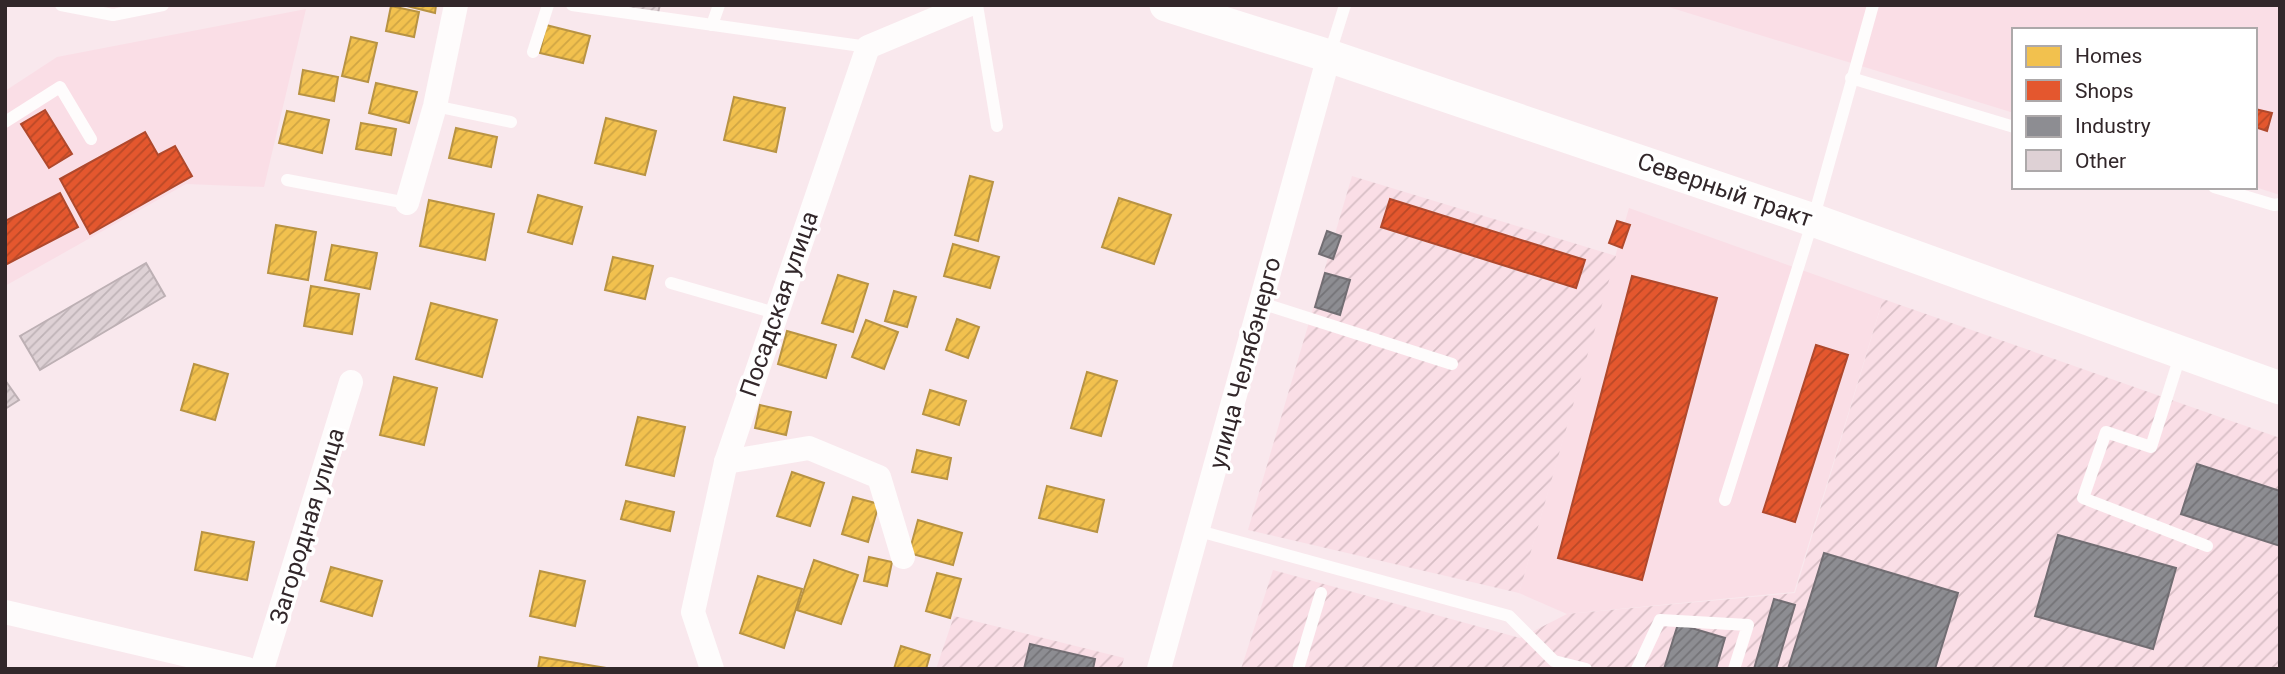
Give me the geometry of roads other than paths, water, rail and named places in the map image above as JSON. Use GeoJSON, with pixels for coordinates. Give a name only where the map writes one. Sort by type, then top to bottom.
{"type":"FeatureCollection","features":[{"type":"Feature","properties":{"kind":"main road","name":"Северный тракт"},"geometry":{"type":"LineString","coordinates":[[1166,5],[1329,56],[1813,220],[2280,388]]}},
{"type":"Feature","properties":{"kind":"street"},"geometry":{"type":"LineString","coordinates":[[407,203],[435,106],[456,5]]}},
{"type":"Feature","properties":{"kind":"street"},"geometry":{"type":"LineString","coordinates":[[868,47],[968,5]]}},
{"type":"Feature","properties":{"kind":"street","name":"Посадская улица"},"geometry":{"type":"LineString","coordinates":[[712,669],[693,612],[726,462],[868,47]]}},
{"type":"Feature","properties":{"kind":"street","name":"улица Челябэнерго"},"geometry":{"type":"LineString","coordinates":[[1159,669],[1329,56]]}},
{"type":"Feature","properties":{"kind":"street","name":"Загородная улица"},"geometry":{"type":"LineString","coordinates":[[262,669],[351,382]]}},
{"type":"Feature","properties":{"kind":"street"},"geometry":{"type":"LineString","coordinates":[[726,462],[809,448],[879,477],[903,557]]}},
{"type":"Feature","properties":{"kind":"street"},"geometry":{"type":"LineString","coordinates":[[5,612],[247,669]]}},
{"type":"Feature","properties":{"kind":"lane"},"geometry":{"type":"LineString","coordinates":[[61,5],[113,15],[163,5]]}},
{"type":"Feature","properties":{"kind":"lane"},"geometry":{"type":"LineString","coordinates":[[533,52],[548,5]]}},
{"type":"Feature","properties":{"kind":"lane"},"geometry":{"type":"LineString","coordinates":[[572,5],[868,47]]}},
{"type":"Feature","properties":{"kind":"lane"},"geometry":{"type":"LineString","coordinates":[[712,25],[719,5]]}},
{"type":"Feature","properties":{"kind":"lane"},"geometry":{"type":"LineString","coordinates":[[977,5],[997,126]]}},
{"type":"Feature","properties":{"kind":"lane"},"geometry":{"type":"LineString","coordinates":[[1329,56],[1345,5]]}},
{"type":"Feature","properties":{"kind":"lane"},"geometry":{"type":"LineString","coordinates":[[1725,500],[1813,220],[1872,5]]}},
{"type":"Feature","properties":{"kind":"lane"},"geometry":{"type":"LineString","coordinates":[[1851,78],[2012,126]]}},
{"type":"Feature","properties":{"kind":"lane"},"geometry":{"type":"LineString","coordinates":[[5,122],[60,87],[91,139]]}},
{"type":"Feature","properties":{"kind":"lane"},"geometry":{"type":"LineString","coordinates":[[435,106],[512,122]]}},
{"type":"Feature","properties":{"kind":"lane"},"geometry":{"type":"LineString","coordinates":[[287,180],[407,203]]}},
{"type":"Feature","properties":{"kind":"lane"},"geometry":{"type":"LineString","coordinates":[[2221,189],[2274,205],[2280,204]]}},
{"type":"Feature","properties":{"kind":"lane"},"geometry":{"type":"LineString","coordinates":[[671,283],[775,313]]}},
{"type":"Feature","properties":{"kind":"lane"},"geometry":{"type":"LineString","coordinates":[[1261,303],[1452,364]]}},
{"type":"Feature","properties":{"kind":"lane"},"geometry":{"type":"LineString","coordinates":[[2181,353],[2151,447],[2106,432],[2083,498],[2207,546]]}},
{"type":"Feature","properties":{"kind":"lane"},"geometry":{"type":"LineString","coordinates":[[1199,531],[1509,616],[1552,665],[1586,669]]}},
{"type":"Feature","properties":{"kind":"lane"},"geometry":{"type":"LineString","coordinates":[[1298,669],[1321,593]]}},
{"type":"Feature","properties":{"kind":"lane"},"geometry":{"type":"LineString","coordinates":[[1637,669],[1660,620],[1748,625],[1734,669]]}}]}
